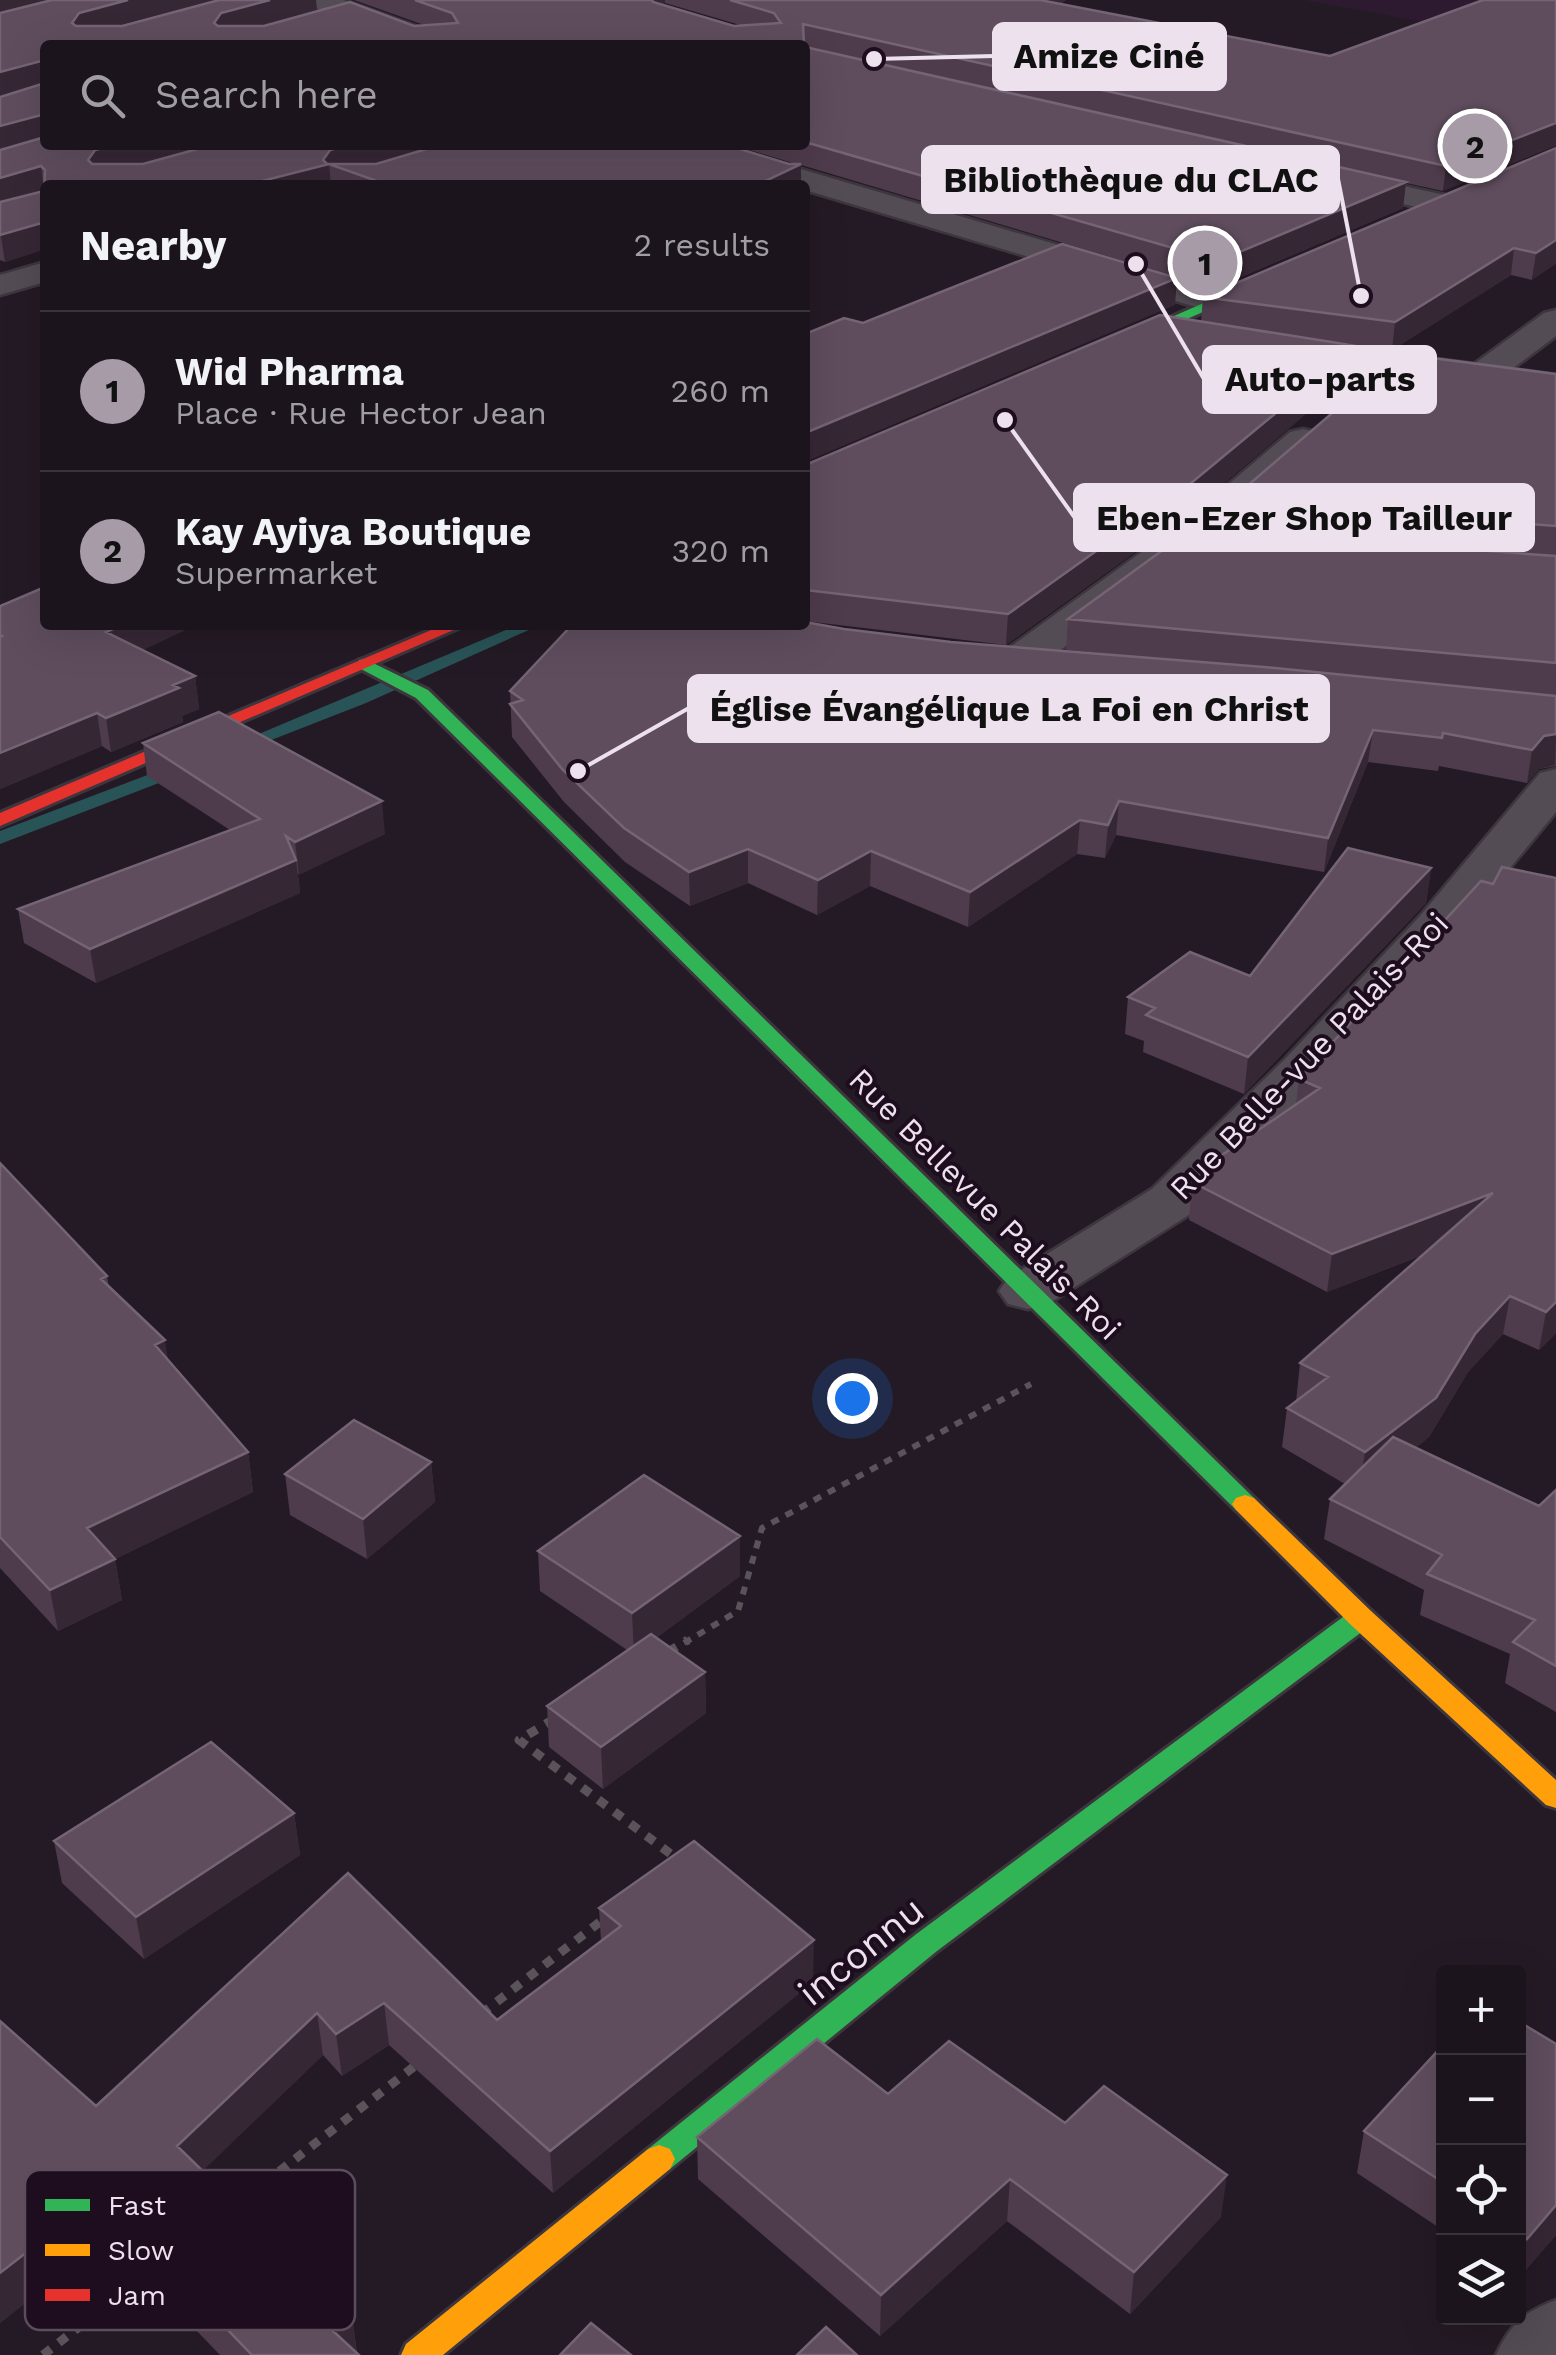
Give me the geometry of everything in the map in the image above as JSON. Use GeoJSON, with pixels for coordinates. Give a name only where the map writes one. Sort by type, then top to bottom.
{"type":"FeatureCollection","features":[{"type":"Feature","properties":{"kind":"street"},"geometry":{"type":"LineString","coordinates":[[319,0],[426,40]]}},
{"type":"Feature","properties":{"kind":"street"},"geometry":{"type":"LineString","coordinates":[[302,27],[353,13]]}},
{"type":"Feature","properties":{"kind":"street"},"geometry":{"type":"LineString","coordinates":[[705,150],[805,180]]}},
{"type":"Feature","properties":{"kind":"street"},"geometry":{"type":"LineString","coordinates":[[1309,174],[1451,201]]}},
{"type":"Feature","properties":{"kind":"street"},"geometry":{"type":"LineString","coordinates":[[810,181],[1214,302]]}},
{"type":"Feature","properties":{"kind":"street"},"geometry":{"type":"LineString","coordinates":[[1408,219],[1451,201]]}},
{"type":"Feature","properties":{"kind":"street"},"geometry":{"type":"LineString","coordinates":[[1084,359],[1179,333],[1214,302],[1285,272]]}},
{"type":"Feature","properties":{"kind":"street"},"geometry":{"type":"LineString","coordinates":[[3,282],[40,273]]}},
{"type":"Feature","properties":{"kind":"street"},"geometry":{"type":"LineString","coordinates":[[1480,376],[1556,320]]}},
{"type":"Feature","properties":{"kind":"street"},"geometry":{"type":"LineString","coordinates":[[1244,344],[1556,386]]}},
{"type":"Feature","properties":{"kind":"street"},"geometry":{"type":"LineString","coordinates":[[1362,390],[1392,364]]}},
{"type":"Feature","properties":{"kind":"street"},"geometry":{"type":"LineString","coordinates":[[1074,667],[998,660],[1204,525],[1333,415]]}},
{"type":"Feature","properties":{"kind":"street"},"geometry":{"type":"LineString","coordinates":[[1204,525],[1258,535]]}},
{"type":"Feature","properties":{"kind":"street"},"geometry":{"type":"LineString","coordinates":[[0,820],[374,669],[448,630]]}},
{"type":"Feature","properties":{"kind":"street","name":"Rue Bellevue Palais-Roi"},"geometry":{"type":"LineString","coordinates":[[374,669],[422,694],[1362,1618],[1556,1797]]}},
{"type":"Feature","properties":{"kind":"street","name":"Rue Belle-vue Palais-Roi"},"geometry":{"type":"LineString","coordinates":[[1028,1291],[1172,1201],[1344,1028],[1436,927],[1556,782]]}},
{"type":"Feature","properties":{"kind":"street","name":"inconnu"},"geometry":{"type":"LineString","coordinates":[[418,2355],[926,1942],[1362,1618]]}},
{"type":"Feature","properties":{"kind":"street"},"geometry":{"type":"LineString","coordinates":[[1538,2355],[1556,2337]]}},
{"type":"Feature","properties":{"kind":"path"},"geometry":{"type":"LineString","coordinates":[[654,1660],[738,1611],[762,1528],[1090,1352]]}},
{"type":"Feature","properties":{"kind":"path"},"geometry":{"type":"LineString","coordinates":[[570,1710],[519,1740],[679,1860],[664,1872]]}},
{"type":"Feature","properties":{"kind":"path"},"geometry":{"type":"LineString","coordinates":[[478,2017],[617,1908]]}},
{"type":"Feature","properties":{"kind":"path"},"geometry":{"type":"LineString","coordinates":[[280,2170],[431,2053]]}},
{"type":"Feature","properties":{"kind":"path"},"geometry":{"type":"LineString","coordinates":[[43,2355],[75,2330]]}},
{"type":"Feature","properties":{"kind":"shaded area"},"geometry":{"type":"Polygon","coordinates":[[[1304,0],[1512,0],[1456,28],[1304,0]]]}},
{"type":"Feature","properties":{"kind":"building"},"geometry":{"type":"Polygon","coordinates":[[[52,0],[128,0],[79,13],[72,23],[122,26],[219,0],[270,0],[221,13],[214,23],[264,26],[350,2],[414,26],[458,23],[452,13],[415,0],[652,0],[734,26],[781,23],[774,13],[730,0],[1040,0],[1330,56],[1483,0],[1556,0],[1556,123],[1446,166],[803,24],[804,40],[40,40],[40,61],[0,72],[0,13],[52,0]]]}},
{"type":"Feature","properties":{"kind":"building"},"geometry":{"type":"Polygon","coordinates":[[[810,48],[1406,182],[1218,261],[810,143],[810,48]]]}},
{"type":"Feature","properties":{"kind":"building"},"geometry":{"type":"Polygon","coordinates":[[[40,85],[40,115],[0,126],[0,97],[40,85]]]}},
{"type":"Feature","properties":{"kind":"building"},"geometry":{"type":"Polygon","coordinates":[[[40,138],[40,150],[95,150],[88,160],[92,164],[143,164],[194,150],[330,150],[323,160],[329,164],[266,180],[45,180],[41,166],[0,178],[0,150],[40,138]]]}},
{"type":"Feature","properties":{"kind":"building"},"geometry":{"type":"Polygon","coordinates":[[[1556,148],[1556,240],[1536,253],[1514,248],[1395,322],[1203,297],[1556,148]]]}},
{"type":"Feature","properties":{"kind":"building"},"geometry":{"type":"Polygon","coordinates":[[[423,150],[743,150],[801,164],[767,180],[374,180],[329,164],[376,164],[423,150]]]}},
{"type":"Feature","properties":{"kind":"building"},"geometry":{"type":"Polygon","coordinates":[[[40,192],[40,223],[0,235],[0,202],[40,192]]]}},
{"type":"Feature","properties":{"kind":"building"},"geometry":{"type":"Polygon","coordinates":[[[1062,244],[1177,278],[810,431],[810,332],[844,318],[863,323],[1062,244]]]}},
{"type":"Feature","properties":{"kind":"building"},"geometry":{"type":"Polygon","coordinates":[[[1160,315],[1357,346],[1190,484],[1008,614],[810,591],[810,463],[1160,315]]]}},
{"type":"Feature","properties":{"kind":"building"},"geometry":{"type":"Polygon","coordinates":[[[1401,354],[1556,374],[1556,526],[1408,514],[1246,487],[1401,354]]]}},
{"type":"Feature","properties":{"kind":"building"},"geometry":{"type":"Polygon","coordinates":[[[1215,512],[1407,545],[1556,556],[1556,663],[1068,619],[1215,512]]]}},
{"type":"Feature","properties":{"kind":"building"},"geometry":{"type":"Polygon","coordinates":[[[40,589],[40,630],[111,630],[106,632],[195,676],[173,685],[179,688],[106,718],[97,713],[0,753],[0,606],[40,589]]]}},
{"type":"Feature","properties":{"kind":"building"},"geometry":{"type":"Polygon","coordinates":[[[810,623],[951,642],[1556,696],[1556,734],[1544,736],[1532,750],[1443,733],[1442,738],[1373,730],[1328,838],[1119,801],[1108,825],[1080,820],[970,892],[871,851],[818,880],[748,849],[689,872],[624,828],[562,769],[510,704],[523,700],[510,691],[567,630],[810,630],[810,623]]]}},
{"type":"Feature","properties":{"kind":"building"},"geometry":{"type":"Polygon","coordinates":[[[219,712],[382,801],[295,842],[286,836],[296,860],[90,949],[18,909],[260,819],[143,743],[219,712]]]}},
{"type":"Feature","properties":{"kind":"building"},"geometry":{"type":"Polygon","coordinates":[[[1348,848],[1431,868],[1248,1057],[1146,1015],[1155,1008],[1128,997],[1190,952],[1250,976],[1348,848]]]}},
{"type":"Feature","properties":{"kind":"building"},"geometry":{"type":"Polygon","coordinates":[[[1502,867],[1556,878],[1556,1302],[1546,1312],[1510,1296],[1475,1334],[1436,1398],[1365,1452],[1287,1408],[1328,1377],[1300,1363],[1493,1193],[1332,1254],[1192,1182],[1222,1155],[1320,1088],[1299,1079],[1481,881],[1493,884],[1502,867]]]}},
{"type":"Feature","properties":{"kind":"building"},"geometry":{"type":"Polygon","coordinates":[[[0,1163],[107,1276],[101,1279],[165,1340],[155,1345],[248,1452],[87,1528],[115,1559],[50,1590],[0,1537],[0,1163]]]}},
{"type":"Feature","properties":{"kind":"building"},"geometry":{"type":"Polygon","coordinates":[[[354,1420],[431,1462],[363,1519],[285,1474],[354,1420]]]}},
{"type":"Feature","properties":{"kind":"building"},"geometry":{"type":"Polygon","coordinates":[[[1393,1437],[1539,1506],[1556,1490],[1556,1666],[1513,1642],[1535,1620],[1427,1574],[1442,1555],[1330,1499],[1393,1437]]]}},
{"type":"Feature","properties":{"kind":"building"},"geometry":{"type":"Polygon","coordinates":[[[644,1475],[740,1536],[632,1613],[538,1551],[644,1475]]]}},
{"type":"Feature","properties":{"kind":"building"},"geometry":{"type":"Polygon","coordinates":[[[651,1634],[705,1672],[601,1747],[547,1706],[651,1634]]]}},
{"type":"Feature","properties":{"kind":"building"},"geometry":{"type":"Polygon","coordinates":[[[211,1742],[294,1813],[136,1917],[54,1841],[211,1742]]]}},
{"type":"Feature","properties":{"kind":"building"},"geometry":{"type":"Polygon","coordinates":[[[694,1841],[814,1940],[550,2151],[384,2003],[336,2034],[317,2013],[177,2146],[202,2170],[25,2170],[25,2254],[0,2273],[0,2021],[96,2106],[348,1873],[497,2020],[621,1926],[599,1908],[694,1841]]]}},
{"type":"Feature","properties":{"kind":"building"},"geometry":{"type":"Polygon","coordinates":[[[1526,2026],[1556,2044],[1556,2205],[1527,2239],[1526,2026]]]}},
{"type":"Feature","properties":{"kind":"building"},"geometry":{"type":"Polygon","coordinates":[[[817,2039],[888,2094],[949,2041],[1065,2123],[1104,2086],[1227,2175],[1134,2272],[1010,2179],[881,2295],[697,2137],[817,2039]]]}},
{"type":"Feature","properties":{"kind":"building"},"geometry":{"type":"Polygon","coordinates":[[[1436,2053],[1436,2178],[1364,2131],[1436,2053]]]}},
{"type":"Feature","properties":{"kind":"building"},"geometry":{"type":"Polygon","coordinates":[[[591,2323],[631,2355],[560,2355],[591,2323]]]}},
{"type":"Feature","properties":{"kind":"building"},"geometry":{"type":"Polygon","coordinates":[[[826,2327],[857,2355],[797,2355],[826,2327]]]}},
{"type":"Feature","properties":{"kind":"building"},"geometry":{"type":"Polygon","coordinates":[[[228,2330],[334,2330],[359,2355],[252,2355],[228,2330]]]}},
{"type":"Feature","properties":{"kind":"waterway"},"geometry":{"type":"LineString","coordinates":[[237,747],[520,630]]}},
{"type":"Feature","properties":{"kind":"waterway"},"geometry":{"type":"LineString","coordinates":[[0,838],[179,769]]}},
{"type":"Feature","properties":{"kind":"traffic: fast"},"geometry":{"type":"LineString","coordinates":[[1110,347],[1270,278]]}},
{"type":"Feature","properties":{"kind":"traffic: fast"},"geometry":{"type":"LineString","coordinates":[[365,664],[422,694],[1245,1504]]}},
{"type":"Feature","properties":{"kind":"traffic: fast"},"geometry":{"type":"LineString","coordinates":[[659,2159],[926,1943],[1361,1618]]}},
{"type":"Feature","properties":{"kind":"traffic: slow"},"geometry":{"type":"LineString","coordinates":[[1245,1504],[1361,1618],[1556,1797]]}},
{"type":"Feature","properties":{"kind":"traffic: slow"},"geometry":{"type":"LineString","coordinates":[[418,2355],[659,2159]]}},
{"type":"Feature","properties":{"kind":"traffic: jam"},"geometry":{"type":"LineString","coordinates":[[0,820],[445,630]]}},
{"type":"Feature","properties":{"kind":"place","name":"Amize Ciné"},"geometry":{"type":"Point","coordinates":[874,59]}},
{"type":"Feature","properties":{"kind":"place","name":"Kay Ayiya Boutique"},"geometry":{"type":"Point","coordinates":[1475,146]}},
{"type":"Feature","properties":{"kind":"place","name":"Wid Pharma"},"geometry":{"type":"Point","coordinates":[1205,263]}},
{"type":"Feature","properties":{"kind":"place","name":"Auto-parts"},"geometry":{"type":"Point","coordinates":[1136,264]}},
{"type":"Feature","properties":{"kind":"place","name":"Bibliothèque du CLAC"},"geometry":{"type":"Point","coordinates":[1361,296]}},
{"type":"Feature","properties":{"kind":"place","name":"Eben-Ezer Shop Tailleur"},"geometry":{"type":"Point","coordinates":[1005,420]}},
{"type":"Feature","properties":{"kind":"place","name":"Église Évangélique La Foi en Christ"},"geometry":{"type":"Point","coordinates":[578,771]}}]}
